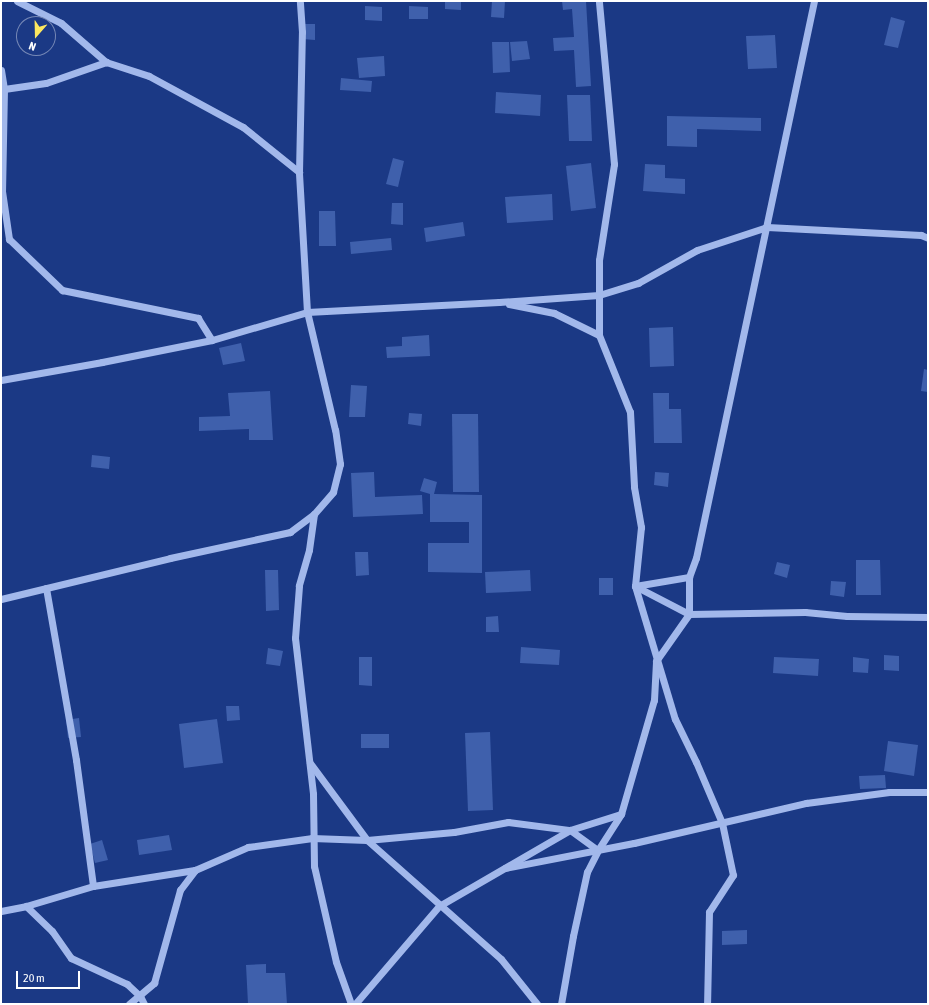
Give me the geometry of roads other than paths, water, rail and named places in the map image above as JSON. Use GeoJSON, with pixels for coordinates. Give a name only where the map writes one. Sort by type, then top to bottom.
{"type":"FeatureCollection","features":[{"type":"Feature","properties":{"kind":"street"},"geometry":{"type":"LineString","coordinates":[[18,1],[62,23],[106,62],[149,76],[243,127],[299,172]]}},
{"type":"Feature","properties":{"kind":"street"},"geometry":{"type":"LineString","coordinates":[[1,599],[170,558],[290,532],[314,514],[333,492],[340,464],[335,430],[307,312],[299,172],[302,32],[300,1]]}},
{"type":"Feature","properties":{"kind":"street"},"geometry":{"type":"LineString","coordinates":[[599,1],[614,164],[599,260],[599,335],[630,412],[634,488],[641,527],[635,586],[656,661],[675,719],[696,762],[722,824],[733,875],[709,912],[707,1004]]}},
{"type":"Feature","properties":{"kind":"street"},"geometry":{"type":"LineString","coordinates":[[560,1004],[587,872],[598,850],[622,814],[654,700],[656,661],[690,614],[689,577],[696,558],[814,1]]}},
{"type":"Feature","properties":{"kind":"street"},"geometry":{"type":"LineString","coordinates":[[3,90],[46,83],[106,62]]}},
{"type":"Feature","properties":{"kind":"street"},"geometry":{"type":"LineString","coordinates":[[1,70],[3,90],[1,191],[9,239],[62,290],[198,318],[212,340]]}},
{"type":"Feature","properties":{"kind":"street"},"geometry":{"type":"LineString","coordinates":[[1,380],[212,340],[307,312],[599,295],[638,283],[697,250],[767,227],[921,235],[928,238]]}},
{"type":"Feature","properties":{"kind":"street"},"geometry":{"type":"LineString","coordinates":[[499,302],[554,313],[599,335]]}},
{"type":"Feature","properties":{"kind":"street"},"geometry":{"type":"LineString","coordinates":[[314,514],[309,550],[299,586],[295,638],[313,794],[312,838],[314,866],[336,962],[351,1004]]}},
{"type":"Feature","properties":{"kind":"street"},"geometry":{"type":"LineString","coordinates":[[635,586],[689,577]]}},
{"type":"Feature","properties":{"kind":"street"},"geometry":{"type":"LineString","coordinates":[[635,586],[690,614],[805,612],[847,616],[928,617]]}},
{"type":"Feature","properties":{"kind":"street"},"geometry":{"type":"LineString","coordinates":[[46,588],[76,760],[94,886]]}},
{"type":"Feature","properties":{"kind":"street"},"geometry":{"type":"LineString","coordinates":[[310,763],[367,840],[439,906],[501,959],[537,1004]]}},
{"type":"Feature","properties":{"kind":"street"},"geometry":{"type":"LineString","coordinates":[[505,868],[722,824],[806,803],[889,792],[928,792]]}},
{"type":"Feature","properties":{"kind":"street"},"geometry":{"type":"LineString","coordinates":[[355,1004],[439,906],[570,830],[622,814]]}},
{"type":"Feature","properties":{"kind":"street"},"geometry":{"type":"LineString","coordinates":[[1,911],[26,906],[94,886],[195,870],[248,847],[312,838],[367,840],[454,832],[508,822],[570,830],[598,850]]}},
{"type":"Feature","properties":{"kind":"street"},"geometry":{"type":"LineString","coordinates":[[129,1004],[154,983],[180,890],[195,870]]}},
{"type":"Feature","properties":{"kind":"street"},"geometry":{"type":"LineString","coordinates":[[26,906],[52,931],[71,958],[127,984],[140,996],[144,1004]]}}]}
